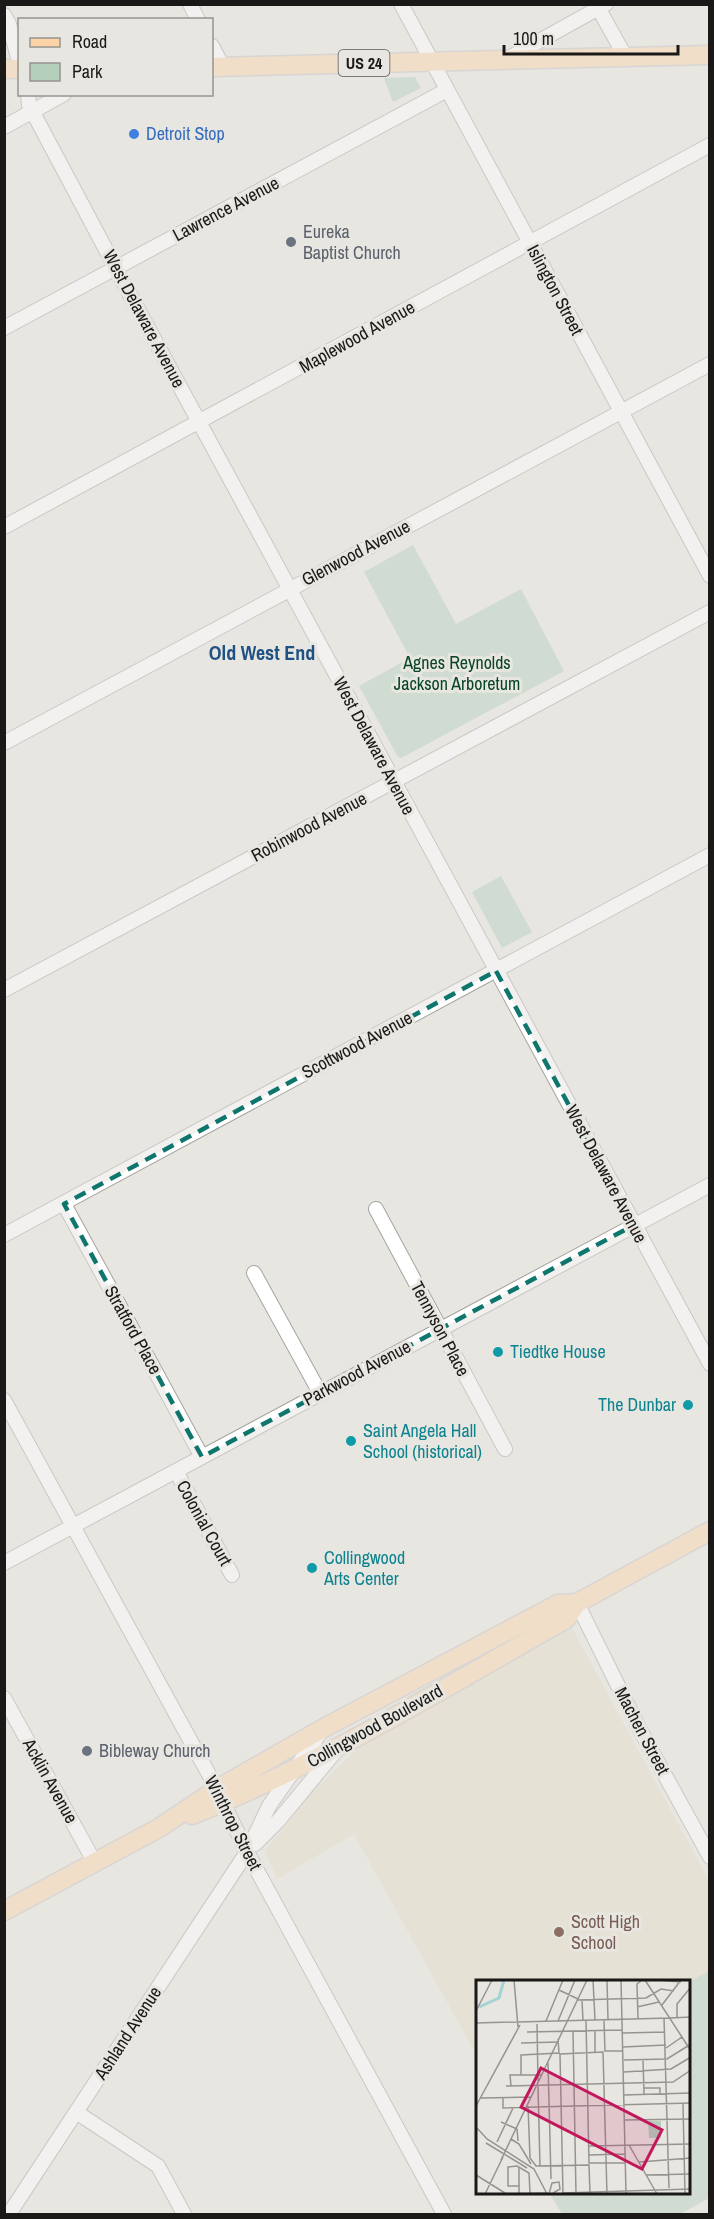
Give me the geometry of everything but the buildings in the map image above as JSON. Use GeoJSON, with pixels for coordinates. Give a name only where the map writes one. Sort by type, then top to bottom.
{"type":"FeatureCollection","features":[{"type":"Feature","properties":{"kind":"main road","name":"US 24"},"geometry":{"type":"LineString","coordinates":[[217,67],[710,55]]}},
{"type":"Feature","properties":{"kind":"main road","name":"Collingwood Boulevard"},"geometry":{"type":"LineString","coordinates":[[4,1911],[220,1796],[322,1729],[558,1604],[577,1603],[710,1531]]}},
{"type":"Feature","properties":{"kind":"main road","name":"Collingwood Boulevard"},"geometry":{"type":"LineString","coordinates":[[220,1796],[291,1771],[340,1746],[566,1619],[577,1603]]}},
{"type":"Feature","properties":{"kind":"main road"},"geometry":{"type":"LineString","coordinates":[[466,1653],[468,1674]]}},
{"type":"Feature","properties":{"kind":"street"},"geometry":{"type":"LineString","coordinates":[[190,4],[197,18]]}},
{"type":"Feature","properties":{"kind":"street","name":"Islington Street"},"geometry":{"type":"LineString","coordinates":[[401,4],[710,576]]}},
{"type":"Feature","properties":{"kind":"street"},"geometry":{"type":"LineString","coordinates":[[505,60],[600,6],[625,56]]}},
{"type":"Feature","properties":{"kind":"street"},"geometry":{"type":"LineString","coordinates":[[4,15],[9,24],[18,59]]}},
{"type":"Feature","properties":{"kind":"street"},"geometry":{"type":"LineString","coordinates":[[213,50],[217,67]]}},
{"type":"Feature","properties":{"kind":"street","name":"Lawrence Avenue"},"geometry":{"type":"LineString","coordinates":[[4,328],[447,90]]}},
{"type":"Feature","properties":{"kind":"street","name":"West Delaware Avenue"},"geometry":{"type":"LineString","coordinates":[[28,96],[29,105],[116,268],[710,1364]]}},
{"type":"Feature","properties":{"kind":"street"},"geometry":{"type":"LineString","coordinates":[[4,127],[61,96]]}},
{"type":"Feature","properties":{"kind":"street","name":"Maplewood Avenue"},"geometry":{"type":"LineString","coordinates":[[4,527],[710,145]]}},
{"type":"Feature","properties":{"kind":"street","name":"Glenwood Avenue"},"geometry":{"type":"LineString","coordinates":[[4,743],[710,364]]}},
{"type":"Feature","properties":{"kind":"street","name":"Robinwood Avenue"},"geometry":{"type":"LineString","coordinates":[[4,990],[710,612]]}},
{"type":"Feature","properties":{"kind":"street","name":"Scottwood Avenue"},"geometry":{"type":"LineString","coordinates":[[4,1235],[710,855]]}},
{"type":"Feature","properties":{"kind":"street","name":"Parkwood Avenue"},"geometry":{"type":"LineString","coordinates":[[4,1563],[710,1185]]}},
{"type":"Feature","properties":{"kind":"street","name":"Stratford Place"},"geometry":{"type":"LineString","coordinates":[[64,1204],[202,1457]]}},
{"type":"Feature","properties":{"kind":"street","name":"Tennyson Place"},"geometry":{"type":"LineString","coordinates":[[376,1209],[505,1449]]}},
{"type":"Feature","properties":{"kind":"street"},"geometry":{"type":"LineString","coordinates":[[254,1273],[320,1393]]}},
{"type":"Feature","properties":{"kind":"street","name":"Winthrop Street"},"geometry":{"type":"LineString","coordinates":[[4,1400],[444,2214]]}},
{"type":"Feature","properties":{"kind":"street","name":"Colonial Court"},"geometry":{"type":"LineString","coordinates":[[176,1471],[232,1575]]}},
{"type":"Feature","properties":{"kind":"street","name":"Machen Street"},"geometry":{"type":"LineString","coordinates":[[577,1603],[639,1728],[710,1857]]}},
{"type":"Feature","properties":{"kind":"street","name":"Acklin Avenue"},"geometry":{"type":"LineString","coordinates":[[4,1698],[95,1863]]}},
{"type":"Feature","properties":{"kind":"street","name":"Ashland Avenue"},"geometry":{"type":"LineString","coordinates":[[9,2214],[247,1852],[269,1806],[322,1729]]}},
{"type":"Feature","properties":{"kind":"street","name":"Ashland Avenue"},"geometry":{"type":"LineString","coordinates":[[247,1852],[278,1821],[340,1746]]}},
{"type":"Feature","properties":{"kind":"street"},"geometry":{"type":"LineString","coordinates":[[76,2112],[158,2166],[184,2214]]}},
{"type":"Feature","properties":{"kind":"highlighted area"},"geometry":{"type":"Polygon","coordinates":[[[496,971],[634,1225],[202,1457],[64,1204],[496,971]]]}},
{"type":"Feature","properties":{"kind":"shaded area","name":"Scott High School"},"geometry":{"type":"Polygon","coordinates":[[[572,1628],[709,1881],[709,2198],[680,2214],[562,2214],[551,2195],[690,2195],[690,1980],[476,1980],[476,2054],[354,1834],[277,1879],[265,1851],[313,1791],[370,1737],[572,1628]]]}},
{"type":"Feature","properties":{"kind":"green space"},"geometry":{"type":"Polygon","coordinates":[[[415,77],[421,88],[393,102],[384,78],[415,77]]]}},
{"type":"Feature","properties":{"kind":"green space","name":"Agnes Reynolds Jackson Arboretum"},"geometry":{"type":"Polygon","coordinates":[[[413,545],[456,624],[521,589],[564,671],[401,758],[398,757],[359,686],[410,658],[364,572],[413,545]]]}},
{"type":"Feature","properties":{"kind":"green space"},"geometry":{"type":"Polygon","coordinates":[[[501,876],[532,932],[502,948],[472,892],[501,876]]]}},
{"type":"Feature","properties":{"kind":"green space"},"geometry":{"type":"Polygon","coordinates":[[[709,1971],[709,2198],[680,2214],[562,2214],[551,2195],[690,2195],[690,1981],[709,1971]]]}},
{"type":"Feature","properties":{"kind":"place","name":"Detroit Stop"},"geometry":{"type":"Point","coordinates":[134,134]}},
{"type":"Feature","properties":{"kind":"place","name":"Eureka Baptist Church"},"geometry":{"type":"Point","coordinates":[291,242]}},
{"type":"Feature","properties":{"kind":"place","name":"Tiedtke House"},"geometry":{"type":"Point","coordinates":[498,1352]}},
{"type":"Feature","properties":{"kind":"place","name":"The Dunbar"},"geometry":{"type":"Point","coordinates":[688,1405]}},
{"type":"Feature","properties":{"kind":"place","name":"Saint Angela Hall School (historical)"},"geometry":{"type":"Point","coordinates":[351,1441]}},
{"type":"Feature","properties":{"kind":"place","name":"Collingwood Arts Center"},"geometry":{"type":"Point","coordinates":[312,1568]}},
{"type":"Feature","properties":{"kind":"place","name":"Bibleway Church"},"geometry":{"type":"Point","coordinates":[87,1751]}},
{"type":"Feature","properties":{"kind":"place","name":"Scott High School"},"geometry":{"type":"Point","coordinates":[559,1932]}},
{"type":"Feature","properties":{"kind":"district","name":"Old West End"},"geometry":{"type":"Point","coordinates":[262,653]}}]}
